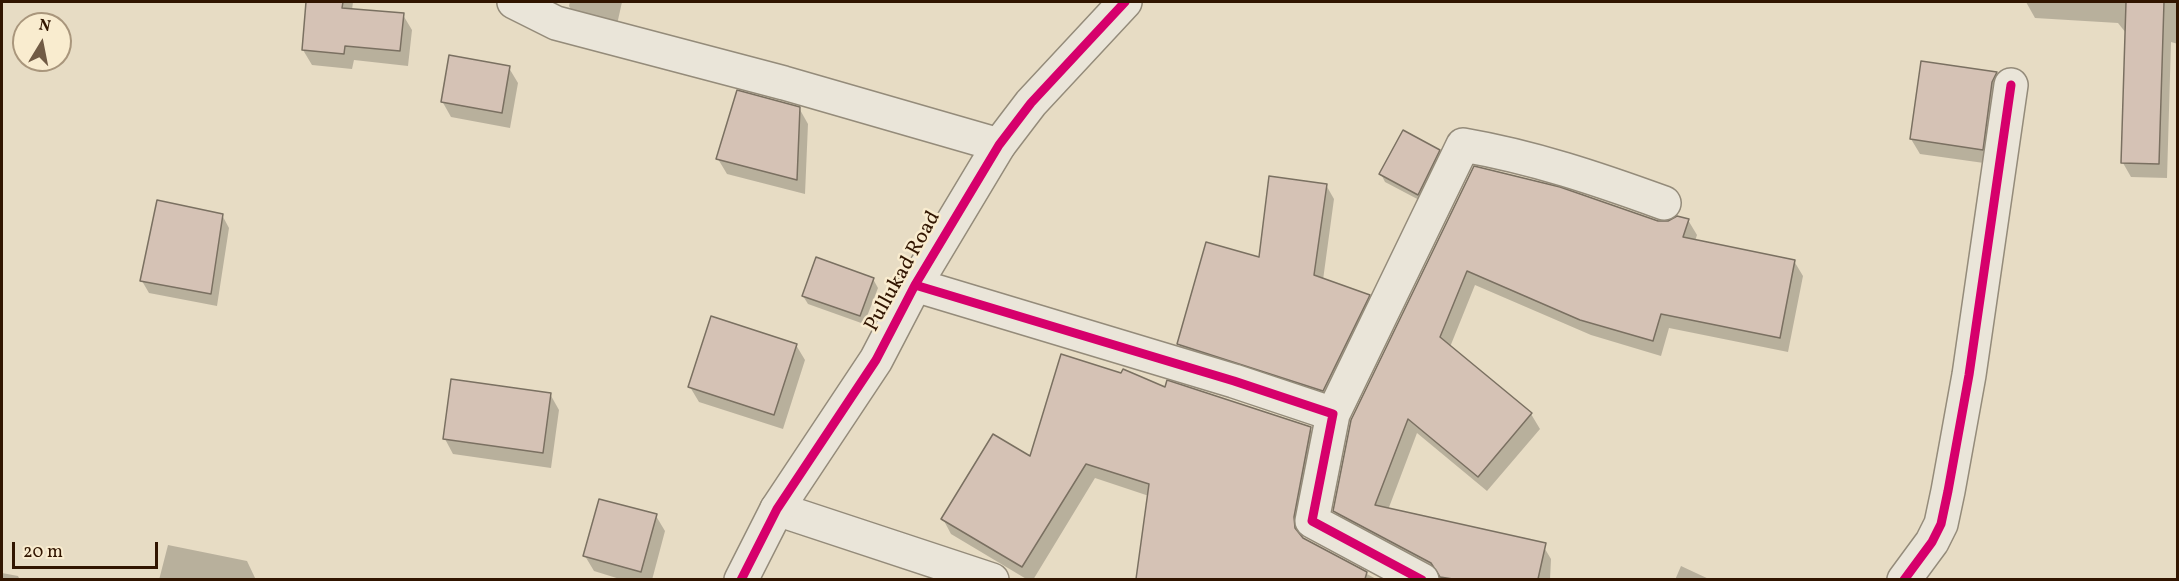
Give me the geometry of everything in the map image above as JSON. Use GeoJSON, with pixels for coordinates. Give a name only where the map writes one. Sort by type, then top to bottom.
{"type":"FeatureCollection","features":[{"type":"Feature","properties":{"kind":"street"},"geometry":{"type":"LineString","coordinates":[[514,2],[556,23],[784,83],[999,145]]}},
{"type":"Feature","properties":{"kind":"street","name":"Pullukad Road"},"geometry":{"type":"LineString","coordinates":[[741,579],[777,509],[876,360],[915,285],[999,145],[1031,103],[1125,2]]}},
{"type":"Feature","properties":{"kind":"street"},"geometry":{"type":"LineString","coordinates":[[1904,579],[1932,542],[1941,524],[1969,375],[2011,85]]}},
{"type":"Feature","properties":{"kind":"street"},"geometry":{"type":"LineString","coordinates":[[1422,579],[1312,521],[1333,414],[1463,145],[1511,153],[1579,173],[1664,203]]}},
{"type":"Feature","properties":{"kind":"street"},"geometry":{"type":"LineString","coordinates":[[915,285],[1234,381],[1333,414]]}},
{"type":"Feature","properties":{"kind":"street"},"geometry":{"type":"LineString","coordinates":[[777,509],[992,579]]}},
{"type":"Feature","properties":{"kind":"building"},"geometry":{"type":"Polygon","coordinates":[[[306,2],[343,2],[342,8],[404,13],[400,51],[345,46],[344,54],[302,50],[306,2]]]}},
{"type":"Feature","properties":{"kind":"building"},"geometry":{"type":"Polygon","coordinates":[[[2126,2],[2164,2],[2159,164],[2121,163],[2126,2]]]}},
{"type":"Feature","properties":{"kind":"building"},"geometry":{"type":"Polygon","coordinates":[[[449,55],[510,66],[502,113],[441,102],[449,55]]]}},
{"type":"Feature","properties":{"kind":"building"},"geometry":{"type":"Polygon","coordinates":[[[1921,61],[1997,72],[1992,82],[1983,150],[1910,139],[1921,61]]]}},
{"type":"Feature","properties":{"kind":"building"},"geometry":{"type":"Polygon","coordinates":[[[737,90],[800,107],[797,180],[716,159],[737,90]]]}},
{"type":"Feature","properties":{"kind":"building"},"geometry":{"type":"Polygon","coordinates":[[[1403,130],[1440,150],[1418,195],[1379,174],[1403,130]]]}},
{"type":"Feature","properties":{"kind":"building"},"geometry":{"type":"Polygon","coordinates":[[[1474,166],[1560,187],[1658,221],[1668,221],[1677,216],[1689,219],[1683,237],[1795,260],[1780,338],[1661,314],[1653,341],[1580,320],[1467,271],[1440,337],[1532,413],[1478,477],[1408,419],[1375,505],[1546,543],[1538,579],[1440,577],[1431,563],[1333,511],[1351,420],[1474,166]]]}},
{"type":"Feature","properties":{"kind":"building"},"geometry":{"type":"Polygon","coordinates":[[[1269,176],[1327,184],[1314,275],[1370,295],[1323,391],[1177,344],[1206,242],[1259,257],[1269,176]]]}},
{"type":"Feature","properties":{"kind":"building"},"geometry":{"type":"Polygon","coordinates":[[[157,200],[223,214],[211,294],[140,281],[157,200]]]}},
{"type":"Feature","properties":{"kind":"building"},"geometry":{"type":"Polygon","coordinates":[[[816,257],[874,278],[860,316],[802,296],[816,257]]]}},
{"type":"Feature","properties":{"kind":"building"},"geometry":{"type":"Polygon","coordinates":[[[711,316],[797,344],[774,415],[688,387],[711,316]]]}},
{"type":"Feature","properties":{"kind":"building"},"geometry":{"type":"Polygon","coordinates":[[[1061,354],[1121,373],[1123,369],[1165,387],[1167,380],[1311,427],[1294,517],[1295,528],[1303,538],[1367,572],[1365,579],[1136,579],[1149,484],[1086,464],[1022,567],[941,519],[993,434],[1030,456],[1061,354]]]}},
{"type":"Feature","properties":{"kind":"building"},"geometry":{"type":"Polygon","coordinates":[[[451,379],[551,393],[543,453],[443,439],[451,379]]]}},
{"type":"Feature","properties":{"kind":"building"},"geometry":{"type":"Polygon","coordinates":[[[599,499],[657,514],[641,572],[583,556],[599,499]]]}},
{"type":"Feature","properties":{"kind":"cycle path"},"geometry":{"type":"LineString","coordinates":[[741,580],[777,509],[876,360],[915,285],[999,145],[1031,103],[1125,2]]}},
{"type":"Feature","properties":{"kind":"cycle path"},"geometry":{"type":"LineString","coordinates":[[1904,580],[1932,542],[1941,524],[1969,375],[2011,85]]}},
{"type":"Feature","properties":{"kind":"cycle path"},"geometry":{"type":"LineString","coordinates":[[915,285],[1234,381],[1333,414],[1312,521],[1422,580]]}}]}
